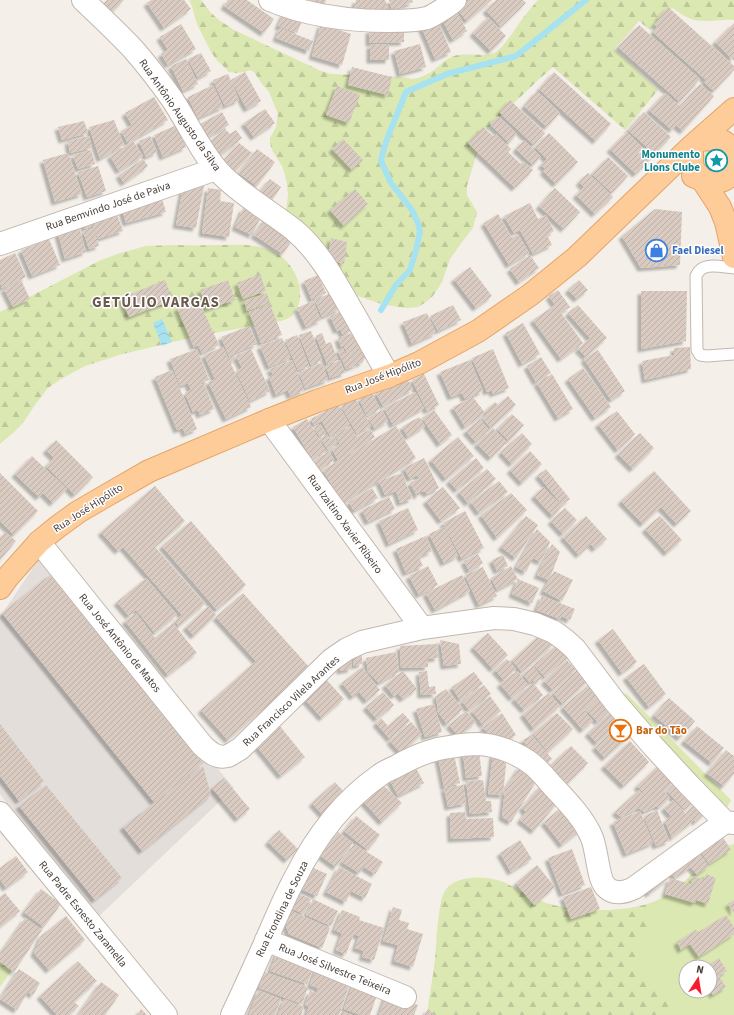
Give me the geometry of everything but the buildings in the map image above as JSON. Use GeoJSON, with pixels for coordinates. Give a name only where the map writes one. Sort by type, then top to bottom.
{"type":"FeatureCollection","features":[{"type":"Feature","properties":{"kind":"main road","name":"Rua José Hipólito"},"geometry":{"type":"LineString","coordinates":[[0,588],[39,542],[56,528],[78,512],[149,471],[317,401],[389,376],[419,363],[478,331],[530,295],[577,257],[696,143],[734,109]]}},
{"type":"Feature","properties":{"kind":"main road"},"geometry":{"type":"LineString","coordinates":[[734,153],[732,148],[719,139],[696,143],[692,164],[694,170],[720,207],[726,222],[734,257]]}},
{"type":"Feature","properties":{"kind":"main road"},"geometry":{"type":"LineString","coordinates":[[660,177],[683,174],[701,178],[706,181],[718,182],[729,177],[734,170]]}},
{"type":"Feature","properties":{"kind":"street","name":"Rua Antônio Augusto da Silva"},"geometry":{"type":"LineString","coordinates":[[83,0],[133,49],[148,67],[173,101],[200,146],[216,168],[233,185],[304,238],[318,255],[342,293],[389,376]]}},
{"type":"Feature","properties":{"kind":"street"},"geometry":{"type":"LineString","coordinates":[[270,0],[312,14],[345,20],[380,21],[410,21],[428,18],[455,0]]}},
{"type":"Feature","properties":{"kind":"street","name":"Rua Bemvindo José de Paiva"},"geometry":{"type":"LineString","coordinates":[[0,244],[216,168]]}},
{"type":"Feature","properties":{"kind":"street","name":"Rua Izaltino Xavier Ribeiro"},"geometry":{"type":"LineString","coordinates":[[269,420],[422,628]]}},
{"type":"Feature","properties":{"kind":"street","name":"Rua José Antônio de Matos"},"geometry":{"type":"LineString","coordinates":[[39,542],[202,745]]}},
{"type":"Feature","properties":{"kind":"street","name":"Rua Francisco Vilela Arantes"},"geometry":{"type":"LineString","coordinates":[[202,745],[210,753],[221,756],[228,756],[240,749],[331,660],[347,649],[362,642],[422,628],[494,618],[514,619],[535,624],[554,632],[566,640],[575,649],[615,702],[653,746],[688,785],[729,822]]}},
{"type":"Feature","properties":{"kind":"street","name":"Rua Erondina de Souza"},"geometry":{"type":"LineString","coordinates":[[232,1015],[295,876],[317,840],[358,792],[381,775],[411,758],[446,747],[478,744],[509,751],[523,758],[534,766],[564,798],[586,826],[592,839],[603,884],[609,889],[619,893],[626,892],[634,888],[729,822]]}},
{"type":"Feature","properties":{"kind":"street","name":"Rua Padre Esnesto Zaramella"},"geometry":{"type":"LineString","coordinates":[[0,813],[166,1015]]}},
{"type":"Feature","properties":{"kind":"street","name":"Rua José Silvestre Teixeira"},"geometry":{"type":"LineString","coordinates":[[266,940],[405,997]]}},
{"type":"Feature","properties":{"kind":"lane"},"geometry":{"type":"LineString","coordinates":[[734,268],[711,266],[703,267],[696,276],[696,283],[697,350],[700,355],[707,356],[734,354]]}},
{"type":"Feature","properties":{"kind":"shaded area"},"geometry":{"type":"Polygon","coordinates":[[[41,556],[234,788],[97,918],[0,794],[0,617],[41,556]]]}},
{"type":"Feature","properties":{"kind":"green space"},"geometry":{"type":"Polygon","coordinates":[[[189,0],[201,0],[211,13],[234,30],[321,71],[331,74],[403,77],[411,79],[429,73],[454,56],[487,55],[496,52],[538,0],[734,0],[734,20],[694,20],[672,8],[650,30],[639,21],[614,49],[658,90],[625,130],[553,67],[489,127],[481,139],[467,186],[467,195],[477,212],[473,228],[450,259],[442,282],[432,297],[418,307],[407,308],[378,303],[358,296],[347,288],[289,216],[286,211],[288,195],[285,175],[270,143],[270,138],[276,127],[278,114],[269,92],[254,72],[250,70],[236,73],[229,72],[216,59],[197,24],[189,0]]]}},
{"type":"Feature","properties":{"kind":"green space"},"geometry":{"type":"Polygon","coordinates":[[[714,148],[729,157],[727,170],[707,173],[703,161],[703,155],[705,152],[714,148]]]}},
{"type":"Feature","properties":{"kind":"green space"},"geometry":{"type":"Polygon","coordinates":[[[242,245],[271,251],[288,263],[297,277],[300,297],[297,309],[292,316],[281,321],[198,336],[119,355],[85,366],[48,388],[23,423],[0,444],[0,312],[99,261],[117,254],[146,246],[242,245]]]}},
{"type":"Feature","properties":{"kind":"green space"},"geometry":{"type":"Polygon","coordinates":[[[626,693],[731,800],[721,819],[615,700],[626,693]]]}},
{"type":"Feature","properties":{"kind":"green space"},"geometry":{"type":"Polygon","coordinates":[[[734,844],[734,1015],[427,1015],[441,901],[447,888],[454,883],[469,878],[487,878],[503,882],[549,904],[569,908],[610,910],[639,907],[669,894],[682,884],[720,848],[734,844]]]}},
{"type":"Feature","properties":{"kind":"green space"},"geometry":{"type":"Polygon","coordinates":[[[472,878],[487,878],[503,882],[548,904],[573,909],[610,910],[631,908],[652,903],[649,925],[636,952],[636,962],[639,969],[661,989],[671,1015],[427,1015],[441,902],[447,888],[452,884],[472,878]]]}},
{"type":"Feature","properties":{"kind":"green space"},"geometry":{"type":"Polygon","coordinates":[[[0,953],[14,967],[0,987],[0,953]]]}},
{"type":"Feature","properties":{"kind":"water"},"geometry":{"type":"Polygon","coordinates":[[[162,319],[172,342],[162,346],[153,323],[162,319]]]}},
{"type":"Feature","properties":{"kind":"waterway"},"geometry":{"type":"LineString","coordinates":[[381,310],[396,285],[410,270],[420,232],[412,210],[391,183],[381,161],[389,134],[406,92],[447,74],[516,56],[586,0]]}},
{"type":"Feature","properties":{"kind":"place","name":"Monumento Lions Clube"},"geometry":{"type":"Point","coordinates":[716,160]}},
{"type":"Feature","properties":{"kind":"place","name":"Fael Diesel"},"geometry":{"type":"Point","coordinates":[656,250]}},
{"type":"Feature","properties":{"kind":"place","name":"Bar do Tão"},"geometry":{"type":"Point","coordinates":[621,730]}},
{"type":"Feature","properties":{"kind":"district","name":"GETÚLIO VARGAS"},"geometry":{"type":"Point","coordinates":[156,302]}}]}
